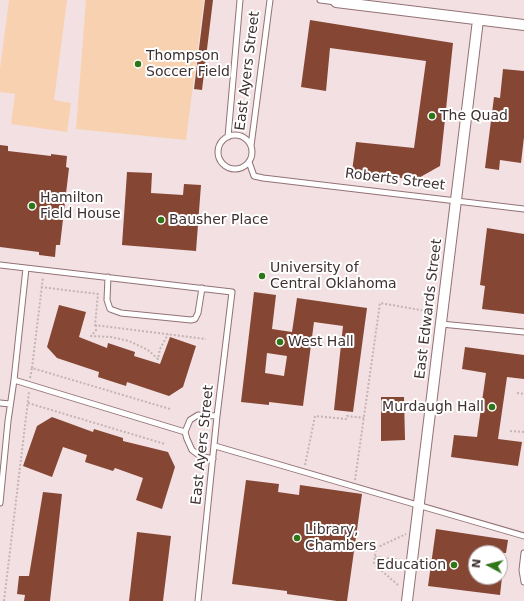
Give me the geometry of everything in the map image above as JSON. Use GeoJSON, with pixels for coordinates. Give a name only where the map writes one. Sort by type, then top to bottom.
{"type":"FeatureCollection","features":[{"type":"Feature","properties":{"kind":"street"},"geometry":{"type":"LineString","coordinates":[[336,2],[524,25]]}},
{"type":"Feature","properties":{"kind":"street","name":"East Edwards Street"},"geometry":{"type":"LineString","coordinates":[[407,597],[478,20]]}},
{"type":"Feature","properties":{"kind":"lane"},"geometry":{"type":"LineString","coordinates":[[228,137],[240,0]]}},
{"type":"Feature","properties":{"kind":"lane","name":"East Ayers Street"},"geometry":{"type":"LineString","coordinates":[[251,146],[270,0]]}},
{"type":"Feature","properties":{"kind":"lane"},"geometry":{"type":"LineString","coordinates":[[320,0],[336,2]]}},
{"type":"Feature","properties":{"kind":"lane"},"geometry":{"type":"LineString","coordinates":[[238,136],[244,138],[251,146],[251,156],[246,166],[235,169],[225,166],[219,156],[218,151],[223,141],[228,137],[238,136]]}},
{"type":"Feature","properties":{"kind":"lane","name":"Roberts Street"},"geometry":{"type":"LineString","coordinates":[[249,162],[254,176],[263,178],[524,210]]}},
{"type":"Feature","properties":{"kind":"lane"},"geometry":{"type":"LineString","coordinates":[[0,265],[108,277],[202,288],[198,313],[195,319],[190,320],[121,312],[110,309],[107,300],[108,277]]}},
{"type":"Feature","properties":{"kind":"lane"},"geometry":{"type":"LineString","coordinates":[[0,503],[26,268]]}},
{"type":"Feature","properties":{"kind":"lane","name":"East Ayers Street"},"geometry":{"type":"LineString","coordinates":[[198,601],[217,416],[232,292],[202,288]]}},
{"type":"Feature","properties":{"kind":"lane"},"geometry":{"type":"LineString","coordinates":[[441,318],[524,332]]}},
{"type":"Feature","properties":{"kind":"lane"},"geometry":{"type":"LineString","coordinates":[[14,380],[185,432]]}},
{"type":"Feature","properties":{"kind":"lane"},"geometry":{"type":"LineString","coordinates":[[0,403],[10,404]]}},
{"type":"Feature","properties":{"kind":"lane"},"geometry":{"type":"LineString","coordinates":[[213,459],[200,456],[192,450],[185,432],[190,420],[198,415],[217,416]]}},
{"type":"Feature","properties":{"kind":"lane"},"geometry":{"type":"LineString","coordinates":[[215,446],[524,536]]}},
{"type":"Feature","properties":{"kind":"lane"},"geometry":{"type":"LineString","coordinates":[[524,553],[522,570],[524,582]]}},
{"type":"Feature","properties":{"kind":"path"},"geometry":{"type":"LineString","coordinates":[[4,601],[44,270]]}},
{"type":"Feature","properties":{"kind":"path"},"geometry":{"type":"LineString","coordinates":[[354,487],[380,304],[441,318]]}},
{"type":"Feature","properties":{"kind":"path"},"geometry":{"type":"LineString","coordinates":[[96,325],[96,330],[91,336],[111,337],[129,341],[148,350],[158,359],[160,349],[168,334]]}},
{"type":"Feature","properties":{"kind":"path"},"geometry":{"type":"LineString","coordinates":[[32,368],[170,409]]}},
{"type":"Feature","properties":{"kind":"path"},"geometry":{"type":"LineString","coordinates":[[517,393],[524,394]]}},
{"type":"Feature","properties":{"kind":"path"},"geometry":{"type":"LineString","coordinates":[[28,403],[165,444]]}},
{"type":"Feature","properties":{"kind":"path"},"geometry":{"type":"LineString","coordinates":[[303,472],[315,416],[346,419],[347,416],[364,418]]}},
{"type":"Feature","properties":{"kind":"path"},"geometry":{"type":"LineString","coordinates":[[510,431],[524,432]]}},
{"type":"Feature","properties":{"kind":"path"},"geometry":{"type":"LineString","coordinates":[[407,597],[374,564],[376,548],[416,529]]}},
{"type":"Feature","properties":{"kind":"path"},"geometry":{"type":"LineString","coordinates":[[375,557],[412,561]]}},
{"type":"Feature","properties":{"kind":"shaded area","name":"University of Central Oklahoma"},"geometry":{"type":"Polygon","coordinates":[[[0,0],[524,0],[524,601],[0,601],[0,0]]]}},
{"type":"Feature","properties":{"kind":"shaded area"},"geometry":{"type":"Polygon","coordinates":[[[9,0],[67,0],[54,100],[71,103],[67,132],[11,124],[15,94],[0,92],[0,69],[9,0]]]}},
{"type":"Feature","properties":{"kind":"shaded area","name":"Thompson Soccer Field"},"geometry":{"type":"Polygon","coordinates":[[[86,0],[204,0],[186,140],[76,129],[86,0]]]}},
{"type":"Feature","properties":{"kind":"building"},"geometry":{"type":"Polygon","coordinates":[[[205,0],[213,0],[202,90],[194,89],[205,0]]]}},
{"type":"Feature","properties":{"kind":"building","name":"The Quad"},"geometry":{"type":"Polygon","coordinates":[[[310,20],[453,43],[440,166],[415,180],[352,171],[356,142],[414,148],[426,61],[330,48],[326,91],[301,87],[310,20]]]}},
{"type":"Feature","properties":{"kind":"building"},"geometry":{"type":"Polygon","coordinates":[[[503,69],[524,71],[524,137],[521,163],[500,160],[499,170],[485,168],[494,97],[500,98],[503,69]]]}},
{"type":"Feature","properties":{"kind":"building","name":"Hamilton Field House"},"geometry":{"type":"Polygon","coordinates":[[[0,145],[8,146],[8,151],[51,156],[51,154],[67,156],[66,167],[69,168],[60,245],[56,245],[55,257],[39,255],[39,252],[0,247],[0,145]]]}},
{"type":"Feature","properties":{"kind":"building","name":"Bausher Place"},"geometry":{"type":"Polygon","coordinates":[[[127,172],[152,173],[151,193],[183,195],[184,184],[201,185],[196,251],[122,245],[127,172]]]}},
{"type":"Feature","properties":{"kind":"building"},"geometry":{"type":"Polygon","coordinates":[[[487,228],[524,234],[524,314],[482,309],[485,286],[480,285],[487,228]]]}},
{"type":"Feature","properties":{"kind":"building","name":"West Hall"},"geometry":{"type":"Polygon","coordinates":[[[254,292],[276,295],[272,329],[292,332],[297,298],[367,308],[353,412],[334,410],[343,326],[314,322],[303,406],[269,402],[269,405],[241,402],[254,292]],[[267,353],[265,373],[284,376],[287,356],[267,353]]]}},
{"type":"Feature","properties":{"kind":"building"},"geometry":{"type":"Polygon","coordinates":[[[59,305],[86,312],[79,337],[107,348],[108,343],[135,352],[134,356],[160,364],[170,337],[196,346],[183,387],[169,396],[127,382],[126,386],[98,377],[99,372],[57,358],[47,347],[59,305]]]}},
{"type":"Feature","properties":{"kind":"building","name":"Murdaugh Hall"},"geometry":{"type":"Polygon","coordinates":[[[465,347],[524,355],[524,379],[507,377],[498,439],[522,442],[518,466],[451,457],[454,435],[477,437],[486,373],[462,369],[465,347]]]}},
{"type":"Feature","properties":{"kind":"building"},"geometry":{"type":"Polygon","coordinates":[[[381,397],[404,397],[405,440],[381,441],[381,397]]]}},
{"type":"Feature","properties":{"kind":"building"},"geometry":{"type":"Polygon","coordinates":[[[52,417],[93,432],[94,429],[123,438],[123,441],[168,452],[175,467],[162,509],[136,500],[143,478],[115,468],[113,471],[85,462],[87,455],[63,447],[52,477],[23,466],[37,426],[52,417]]]}},
{"type":"Feature","properties":{"kind":"building","name":"Library, Chambers"},"geometry":{"type":"Polygon","coordinates":[[[246,480],[279,484],[278,492],[299,495],[300,485],[362,494],[347,601],[287,594],[287,591],[232,584],[246,480]]]}},
{"type":"Feature","properties":{"kind":"building"},"geometry":{"type":"Polygon","coordinates":[[[43,492],[62,494],[50,601],[24,601],[25,595],[17,594],[19,576],[29,576],[43,492]]]}},
{"type":"Feature","properties":{"kind":"building","name":"Education"},"geometry":{"type":"Polygon","coordinates":[[[436,529],[508,540],[507,545],[468,545],[468,585],[501,585],[500,595],[428,586],[436,529]]]}},
{"type":"Feature","properties":{"kind":"building"},"geometry":{"type":"Polygon","coordinates":[[[137,532],[171,536],[163,601],[129,601],[137,532]]]}},
{"type":"Feature","properties":{"kind":"place","name":"Thompson Soccer Field"},"geometry":{"type":"Point","coordinates":[138,64]}},
{"type":"Feature","properties":{"kind":"place","name":"The Quad"},"geometry":{"type":"Point","coordinates":[432,116]}},
{"type":"Feature","properties":{"kind":"place","name":"Hamilton Field House"},"geometry":{"type":"Point","coordinates":[32,206]}},
{"type":"Feature","properties":{"kind":"place","name":"Bausher Place"},"geometry":{"type":"Point","coordinates":[161,220]}},
{"type":"Feature","properties":{"kind":"place","name":"University of Central Oklahoma"},"geometry":{"type":"Point","coordinates":[262,276]}},
{"type":"Feature","properties":{"kind":"place","name":"West Hall"},"geometry":{"type":"Point","coordinates":[280,342]}},
{"type":"Feature","properties":{"kind":"place","name":"Murdaugh Hall"},"geometry":{"type":"Point","coordinates":[492,407]}},
{"type":"Feature","properties":{"kind":"place","name":"Library, Chambers"},"geometry":{"type":"Point","coordinates":[297,538]}},
{"type":"Feature","properties":{"kind":"place","name":"Education"},"geometry":{"type":"Point","coordinates":[454,565]}}]}
